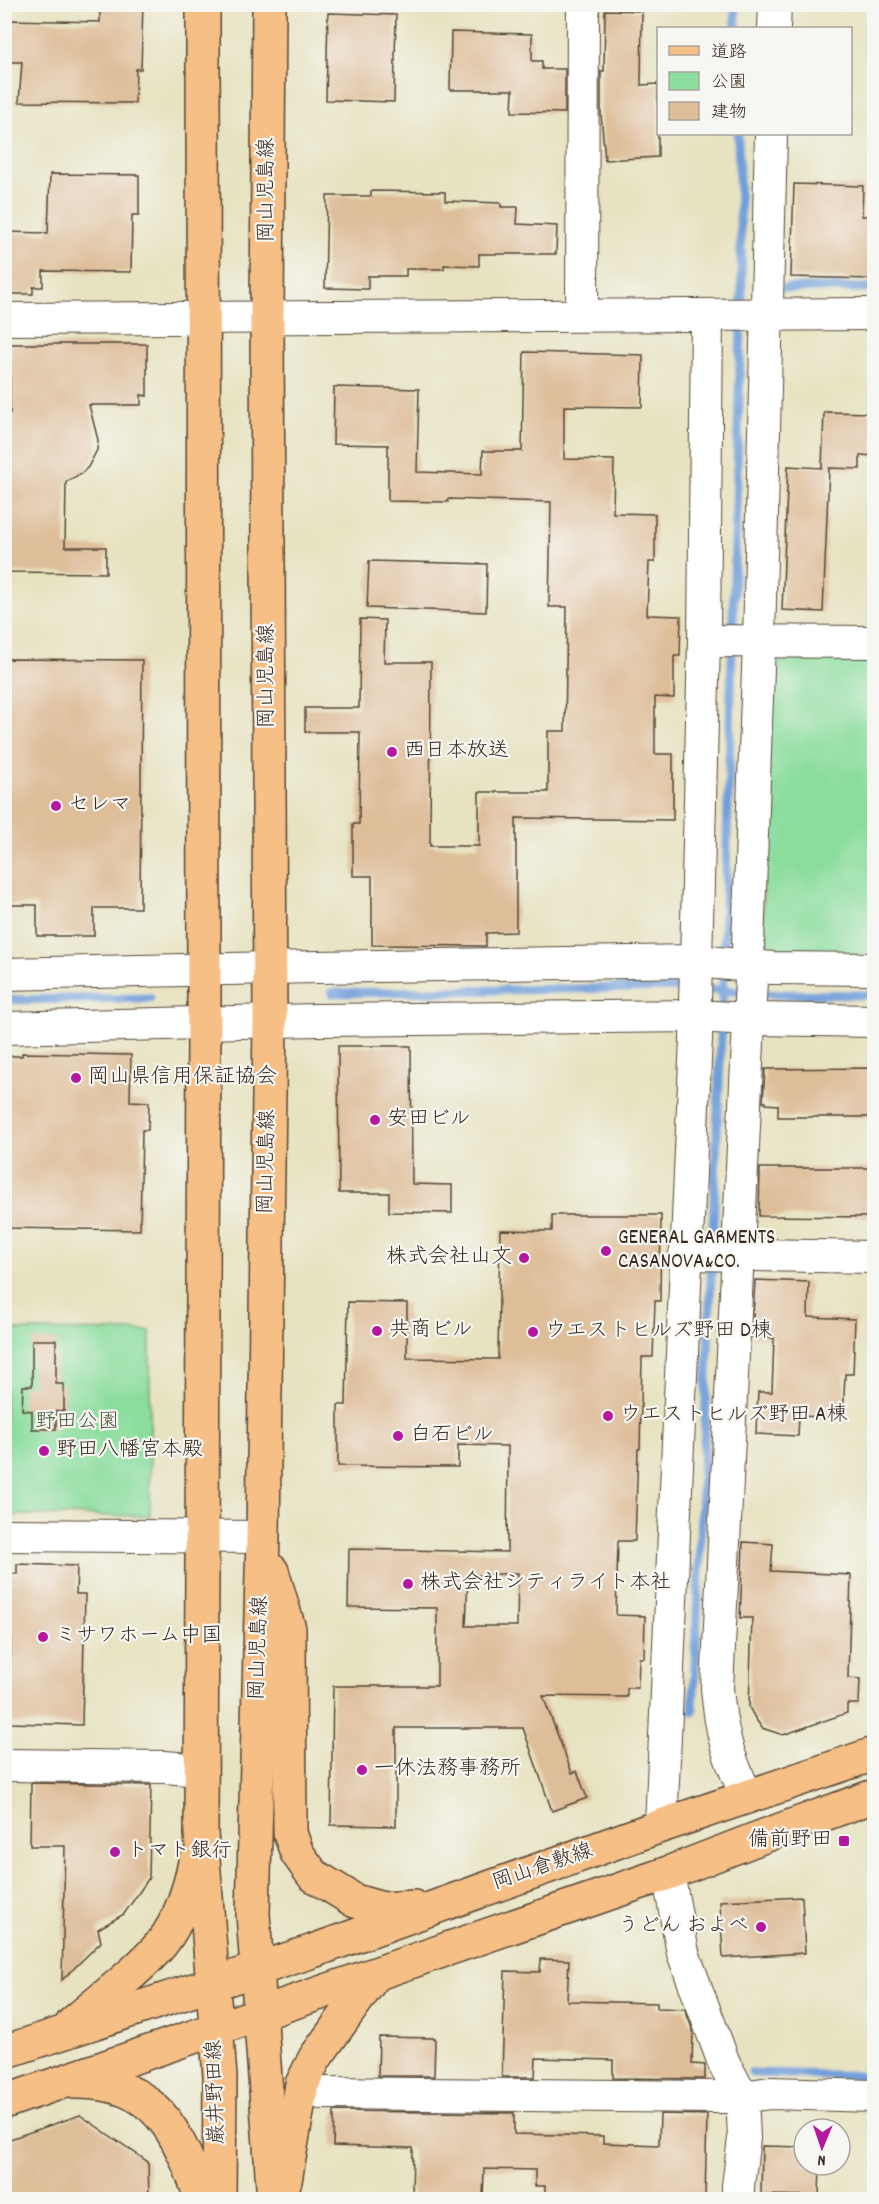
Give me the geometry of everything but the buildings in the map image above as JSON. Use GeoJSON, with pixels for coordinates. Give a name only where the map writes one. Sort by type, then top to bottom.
{"type":"FeatureCollection","features":[{"type":"Feature","properties":{"kind":"main road"},"geometry":{"type":"LineString","coordinates":[[4,2052],[212,1985],[201,1833],[200,1770],[204,1023],[203,4]]}},
{"type":"Feature","properties":{"kind":"main road","name":"岡山児島線"},"geometry":{"type":"LineString","coordinates":[[260,2013],[253,1914],[263,1537],[270,1021],[267,318],[269,4]]}},
{"type":"Feature","properties":{"kind":"main road"},"geometry":{"type":"LineString","coordinates":[[263,1537],[289,1629],[290,1833],[297,1853],[313,1875],[355,1901],[383,1909],[437,1905]]}},
{"type":"Feature","properties":{"kind":"main road","name":"岡山倉敷線"},"geometry":{"type":"LineString","coordinates":[[212,1985],[661,1826],[874,1754]]}},
{"type":"Feature","properties":{"kind":"main road"},"geometry":{"type":"LineString","coordinates":[[4,2102],[668,1873],[874,1796]]}},
{"type":"Feature","properties":{"kind":"main road"},"geometry":{"type":"LineString","coordinates":[[61,2033],[162,1943],[173,1925],[193,1873],[201,1833]]}},
{"type":"Feature","properties":{"kind":"main road"},"geometry":{"type":"LineString","coordinates":[[283,2199],[302,2084],[315,2058],[374,1976]]}},
{"type":"Feature","properties":{"kind":"main road","name":"巌井野田線"},"geometry":{"type":"LineString","coordinates":[[212,1985],[220,2077],[219,2199]]}},
{"type":"Feature","properties":{"kind":"main road"},"geometry":{"type":"LineString","coordinates":[[260,2013],[274,2199]]}},
{"type":"Feature","properties":{"kind":"main road"},"geometry":{"type":"LineString","coordinates":[[66,2082],[113,2085],[136,2095],[154,2108],[175,2132],[188,2158],[202,2199]]}},
{"type":"Feature","properties":{"kind":"street"},"geometry":{"type":"LineString","coordinates":[[582,315],[583,4]]}},
{"type":"Feature","properties":{"kind":"street"},"geometry":{"type":"LineString","coordinates":[[774,27],[775,4]]}},
{"type":"Feature","properties":{"kind":"street"},"geometry":{"type":"LineString","coordinates":[[747,1796],[726,1748],[717,1688],[711,1255],[723,991],[740,315],[771,135]]}},
{"type":"Feature","properties":{"kind":"street"},"geometry":{"type":"LineString","coordinates":[[4,320],[874,314]]}},
{"type":"Feature","properties":{"kind":"street"},"geometry":{"type":"LineString","coordinates":[[661,1826],[711,1255],[723,991],[748,933],[733,641],[740,315]]}},
{"type":"Feature","properties":{"kind":"street"},"geometry":{"type":"LineString","coordinates":[[733,641],[874,642]]}},
{"type":"Feature","properties":{"kind":"street"},"geometry":{"type":"LineString","coordinates":[[4,1028],[270,1021],[723,991],[772,968],[874,969]]}},
{"type":"Feature","properties":{"kind":"street"},"geometry":{"type":"LineString","coordinates":[[4,974],[268,969],[723,991],[874,1021]]}},
{"type":"Feature","properties":{"kind":"street"},"geometry":{"type":"LineString","coordinates":[[711,1255],[874,1257]]}},
{"type":"Feature","properties":{"kind":"street"},"geometry":{"type":"LineString","coordinates":[[4,1535],[263,1537]]}},
{"type":"Feature","properties":{"kind":"street"},"geometry":{"type":"LineString","coordinates":[[4,1765],[165,1767],[200,1770]]}},
{"type":"Feature","properties":{"kind":"street"},"geometry":{"type":"LineString","coordinates":[[668,1873],[682,1953],[724,2062],[742,2097],[744,2138],[738,2199]]}},
{"type":"Feature","properties":{"kind":"street"},"geometry":{"type":"LineString","coordinates":[[321,2093],[742,2097],[770,2093],[874,2096]]}},
{"type":"Feature","properties":{"kind":"green space"},"geometry":{"type":"Polygon","coordinates":[[[781,658],[874,658],[874,955],[772,954],[762,944],[771,668],[781,658]]]}},
{"type":"Feature","properties":{"kind":"green space","name":"野田公園"},"geometry":{"type":"Polygon","coordinates":[[[5,1330],[150,1331],[150,1516],[5,1515],[5,1330]]]}},
{"type":"Feature","properties":{"kind":"waterway"},"geometry":{"type":"LineString","coordinates":[[735,4],[736,27]]}},
{"type":"Feature","properties":{"kind":"waterway"},"geometry":{"type":"LineString","coordinates":[[693,1711],[723,989],[742,288],[738,135]]}},
{"type":"Feature","properties":{"kind":"waterway"},"geometry":{"type":"LineString","coordinates":[[786,288],[874,288]]}},
{"type":"Feature","properties":{"kind":"waterway"},"geometry":{"type":"LineString","coordinates":[[332,993],[677,987],[772,994],[874,995]]}},
{"type":"Feature","properties":{"kind":"waterway"},"geometry":{"type":"LineString","coordinates":[[4,1000],[150,998]]}},
{"type":"Feature","properties":{"kind":"waterway"},"geometry":{"type":"LineString","coordinates":[[752,2073],[874,2076]]}},
{"type":"Feature","properties":{"kind":"place","name":"西日本放送"},"geometry":{"type":"Point","coordinates":[392,752]}},
{"type":"Feature","properties":{"kind":"place","name":"セレマ"},"geometry":{"type":"Point","coordinates":[56,806]}},
{"type":"Feature","properties":{"kind":"place","name":"岡山県信用保証協会"},"geometry":{"type":"Point","coordinates":[76,1078]}},
{"type":"Feature","properties":{"kind":"place","name":"安田ビル"},"geometry":{"type":"Point","coordinates":[375,1120]}},
{"type":"Feature","properties":{"kind":"place","name":"GENERAL GARMENTS CASANOVA&CO."},"geometry":{"type":"Point","coordinates":[606,1251]}},
{"type":"Feature","properties":{"kind":"place","name":"株式会社山文"},"geometry":{"type":"Point","coordinates":[524,1258]}},
{"type":"Feature","properties":{"kind":"place","name":"共商ビル"},"geometry":{"type":"Point","coordinates":[377,1331]}},
{"type":"Feature","properties":{"kind":"place","name":"ウエストヒルズ野田 D棟"},"geometry":{"type":"Point","coordinates":[533,1332]}},
{"type":"Feature","properties":{"kind":"place","name":"ウエストヒルズ野田 A棟"},"geometry":{"type":"Point","coordinates":[608,1416]}},
{"type":"Feature","properties":{"kind":"place","name":"白石ビル"},"geometry":{"type":"Point","coordinates":[398,1436]}},
{"type":"Feature","properties":{"kind":"place","name":"野田八幡宮本殿"},"geometry":{"type":"Point","coordinates":[44,1451]}},
{"type":"Feature","properties":{"kind":"place","name":"株式会社シティライト本社"},"geometry":{"type":"Point","coordinates":[408,1584]}},
{"type":"Feature","properties":{"kind":"place","name":"ミサワホーム中国"},"geometry":{"type":"Point","coordinates":[43,1637]}},
{"type":"Feature","properties":{"kind":"place","name":"一休法務事務所"},"geometry":{"type":"Point","coordinates":[362,1770]}},
{"type":"Feature","properties":{"kind":"place","name":"備前野田"},"geometry":{"type":"Point","coordinates":[844,1841]}},
{"type":"Feature","properties":{"kind":"place","name":"トマト銀行"},"geometry":{"type":"Point","coordinates":[115,1852]}},
{"type":"Feature","properties":{"kind":"place","name":"うどん およべ"},"geometry":{"type":"Point","coordinates":[761,1927]}}]}
